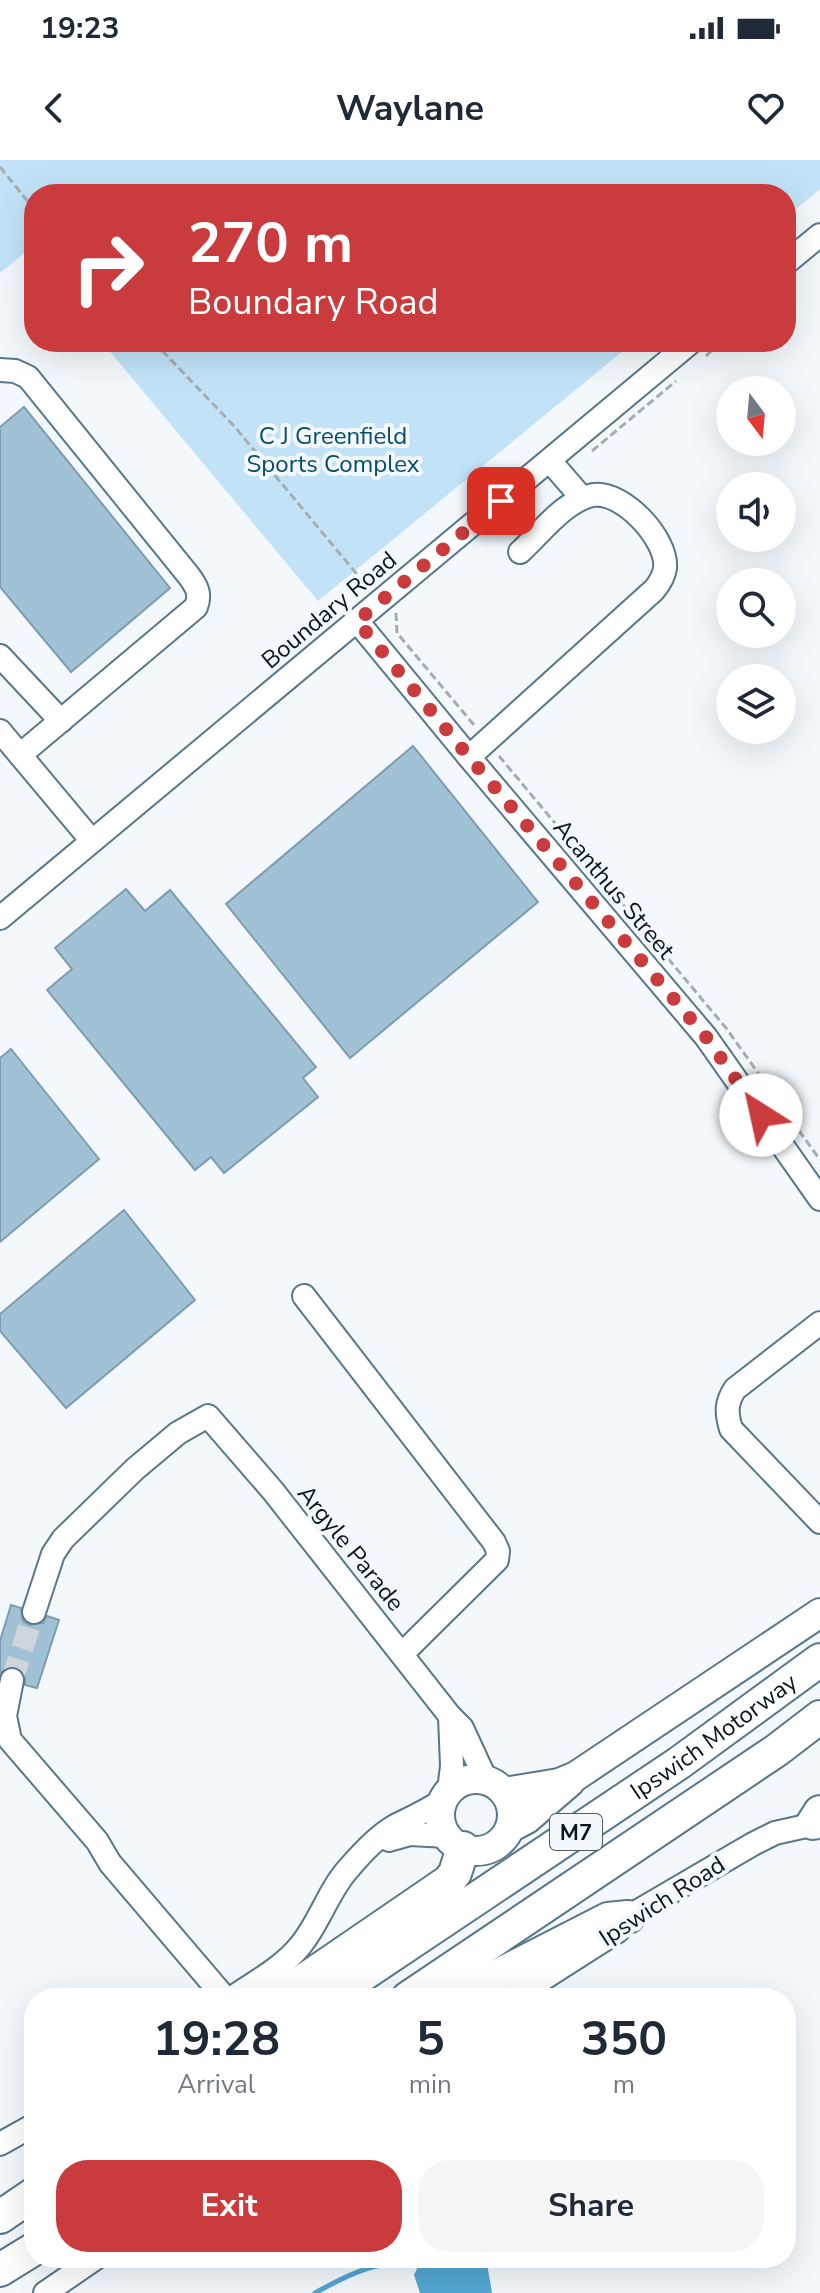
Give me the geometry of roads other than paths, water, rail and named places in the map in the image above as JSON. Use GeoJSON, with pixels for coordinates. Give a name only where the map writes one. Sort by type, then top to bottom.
{"type":"FeatureCollection","features":[{"type":"Feature","properties":{"kind":"highway","name":"Ipswich Motorway"},"geometry":{"type":"LineString","coordinates":[[343,1988],[679,1763],[820,1660]]}},
{"type":"Feature","properties":{"kind":"highway","name":"Ipswich Motorway"},"geometry":{"type":"LineString","coordinates":[[423,1988],[777,1750],[820,1717]]}},
{"type":"Feature","properties":{"kind":"highway"},"geometry":{"type":"LineString","coordinates":[[293,1988],[449,1881],[455,1873],[455,1842]]}},
{"type":"Feature","properties":{"kind":"highway"},"geometry":{"type":"LineString","coordinates":[[473,1988],[608,1919],[628,1917]]}},
{"type":"Feature","properties":{"kind":"highway"},"geometry":{"type":"LineString","coordinates":[[0,2217],[24,2201]]}},
{"type":"Feature","properties":{"kind":"highway"},"geometry":{"type":"LineString","coordinates":[[0,2270],[24,2255]]}},
{"type":"Feature","properties":{"kind":"main road"},"geometry":{"type":"LineString","coordinates":[[576,1776],[544,1786],[495,1786],[466,1780],[446,1795],[440,1819],[455,1842],[485,1849],[496,1845],[510,1828],[527,1819],[576,1776],[820,1613]]}},
{"type":"Feature","properties":{"kind":"main road"},"geometry":{"type":"LineString","coordinates":[[495,1786],[512,1809],[510,1828]]}},
{"type":"Feature","properties":{"kind":"street"},"geometry":{"type":"LineString","coordinates":[[796,255],[820,235]]}},
{"type":"Feature","properties":{"kind":"street","name":"Boundary Road"},"geometry":{"type":"LineString","coordinates":[[0,918],[357,621],[556,468],[695,352]]}},
{"type":"Feature","properties":{"kind":"street"},"geometry":{"type":"LineString","coordinates":[[0,370],[15,371],[28,377],[189,576],[197,588],[199,599],[196,607],[20,755]]}},
{"type":"Feature","properties":{"kind":"street"},"geometry":{"type":"LineString","coordinates":[[556,468],[582,498]]}},
{"type":"Feature","properties":{"kind":"street"},"geometry":{"type":"LineString","coordinates":[[469,757],[654,590],[665,568],[664,553],[657,537],[622,502],[596,494],[568,507],[520,552]]}},
{"type":"Feature","properties":{"kind":"street","name":"Acanthus Street"},"geometry":{"type":"LineString","coordinates":[[357,621],[706,1037],[818,1194]]}},
{"type":"Feature","properties":{"kind":"street"},"geometry":{"type":"LineString","coordinates":[[0,656],[61,721]]}},
{"type":"Feature","properties":{"kind":"street"},"geometry":{"type":"LineString","coordinates":[[0,731],[92,841]]}},
{"type":"Feature","properties":{"kind":"street"},"geometry":{"type":"LineString","coordinates":[[304,1296],[498,1551],[497,1560],[402,1654]]}},
{"type":"Feature","properties":{"kind":"street"},"geometry":{"type":"LineString","coordinates":[[820,1323],[735,1389],[728,1401],[727,1414],[731,1429],[820,1522]]}},
{"type":"Feature","properties":{"kind":"street","name":"Argyle Parade"},"geometry":{"type":"LineString","coordinates":[[34,1612],[53,1554],[63,1539],[135,1469],[178,1433],[208,1416],[273,1491],[462,1728],[495,1786]]}},
{"type":"Feature","properties":{"kind":"street"},"geometry":{"type":"LineString","coordinates":[[12,1680],[7,1698],[6,1727],[18,1752],[97,1841],[110,1863],[216,1988]]}},
{"type":"Feature","properties":{"kind":"street"},"geometry":{"type":"LineString","coordinates":[[247,1988],[277,1968],[299,1947],[317,1922],[328,1896],[349,1868],[392,1827],[413,1819],[446,1795],[452,1766],[450,1716]]}},
{"type":"Feature","properties":{"kind":"street","name":"Ipswich Road"},"geometry":{"type":"LineString","coordinates":[[529,1988],[618,1931],[628,1917],[753,1844],[818,1819]]}},
{"type":"Feature","properties":{"kind":"street"},"geometry":{"type":"LineString","coordinates":[[372,1846],[410,1834],[428,1833],[455,1842]]}},
{"type":"Feature","properties":{"kind":"street"},"geometry":{"type":"LineString","coordinates":[[0,2144],[24,2131]]}},
{"type":"Feature","properties":{"kind":"street"},"geometry":{"type":"LineString","coordinates":[[45,2293],[81,2268]]}},
{"type":"Feature","properties":{"kind":"water"},"geometry":{"type":"Polygon","coordinates":[[[417,2268],[488,2268],[492,2293],[420,2293],[414,2275],[417,2268]]]}},
{"type":"Feature","properties":{"kind":"waterway"},"geometry":{"type":"LineString","coordinates":[[315,2293],[370,2268]]}},
{"type":"Feature","properties":{"kind":"tunnel"},"geometry":{"type":"LineString","coordinates":[[12,1680],[34,1612]]}},
{"type":"Feature","properties":{"kind":"park label","name":"C J Greenfield Sports Complex"},"geometry":{"type":"Point","coordinates":[333,450]}}]}
